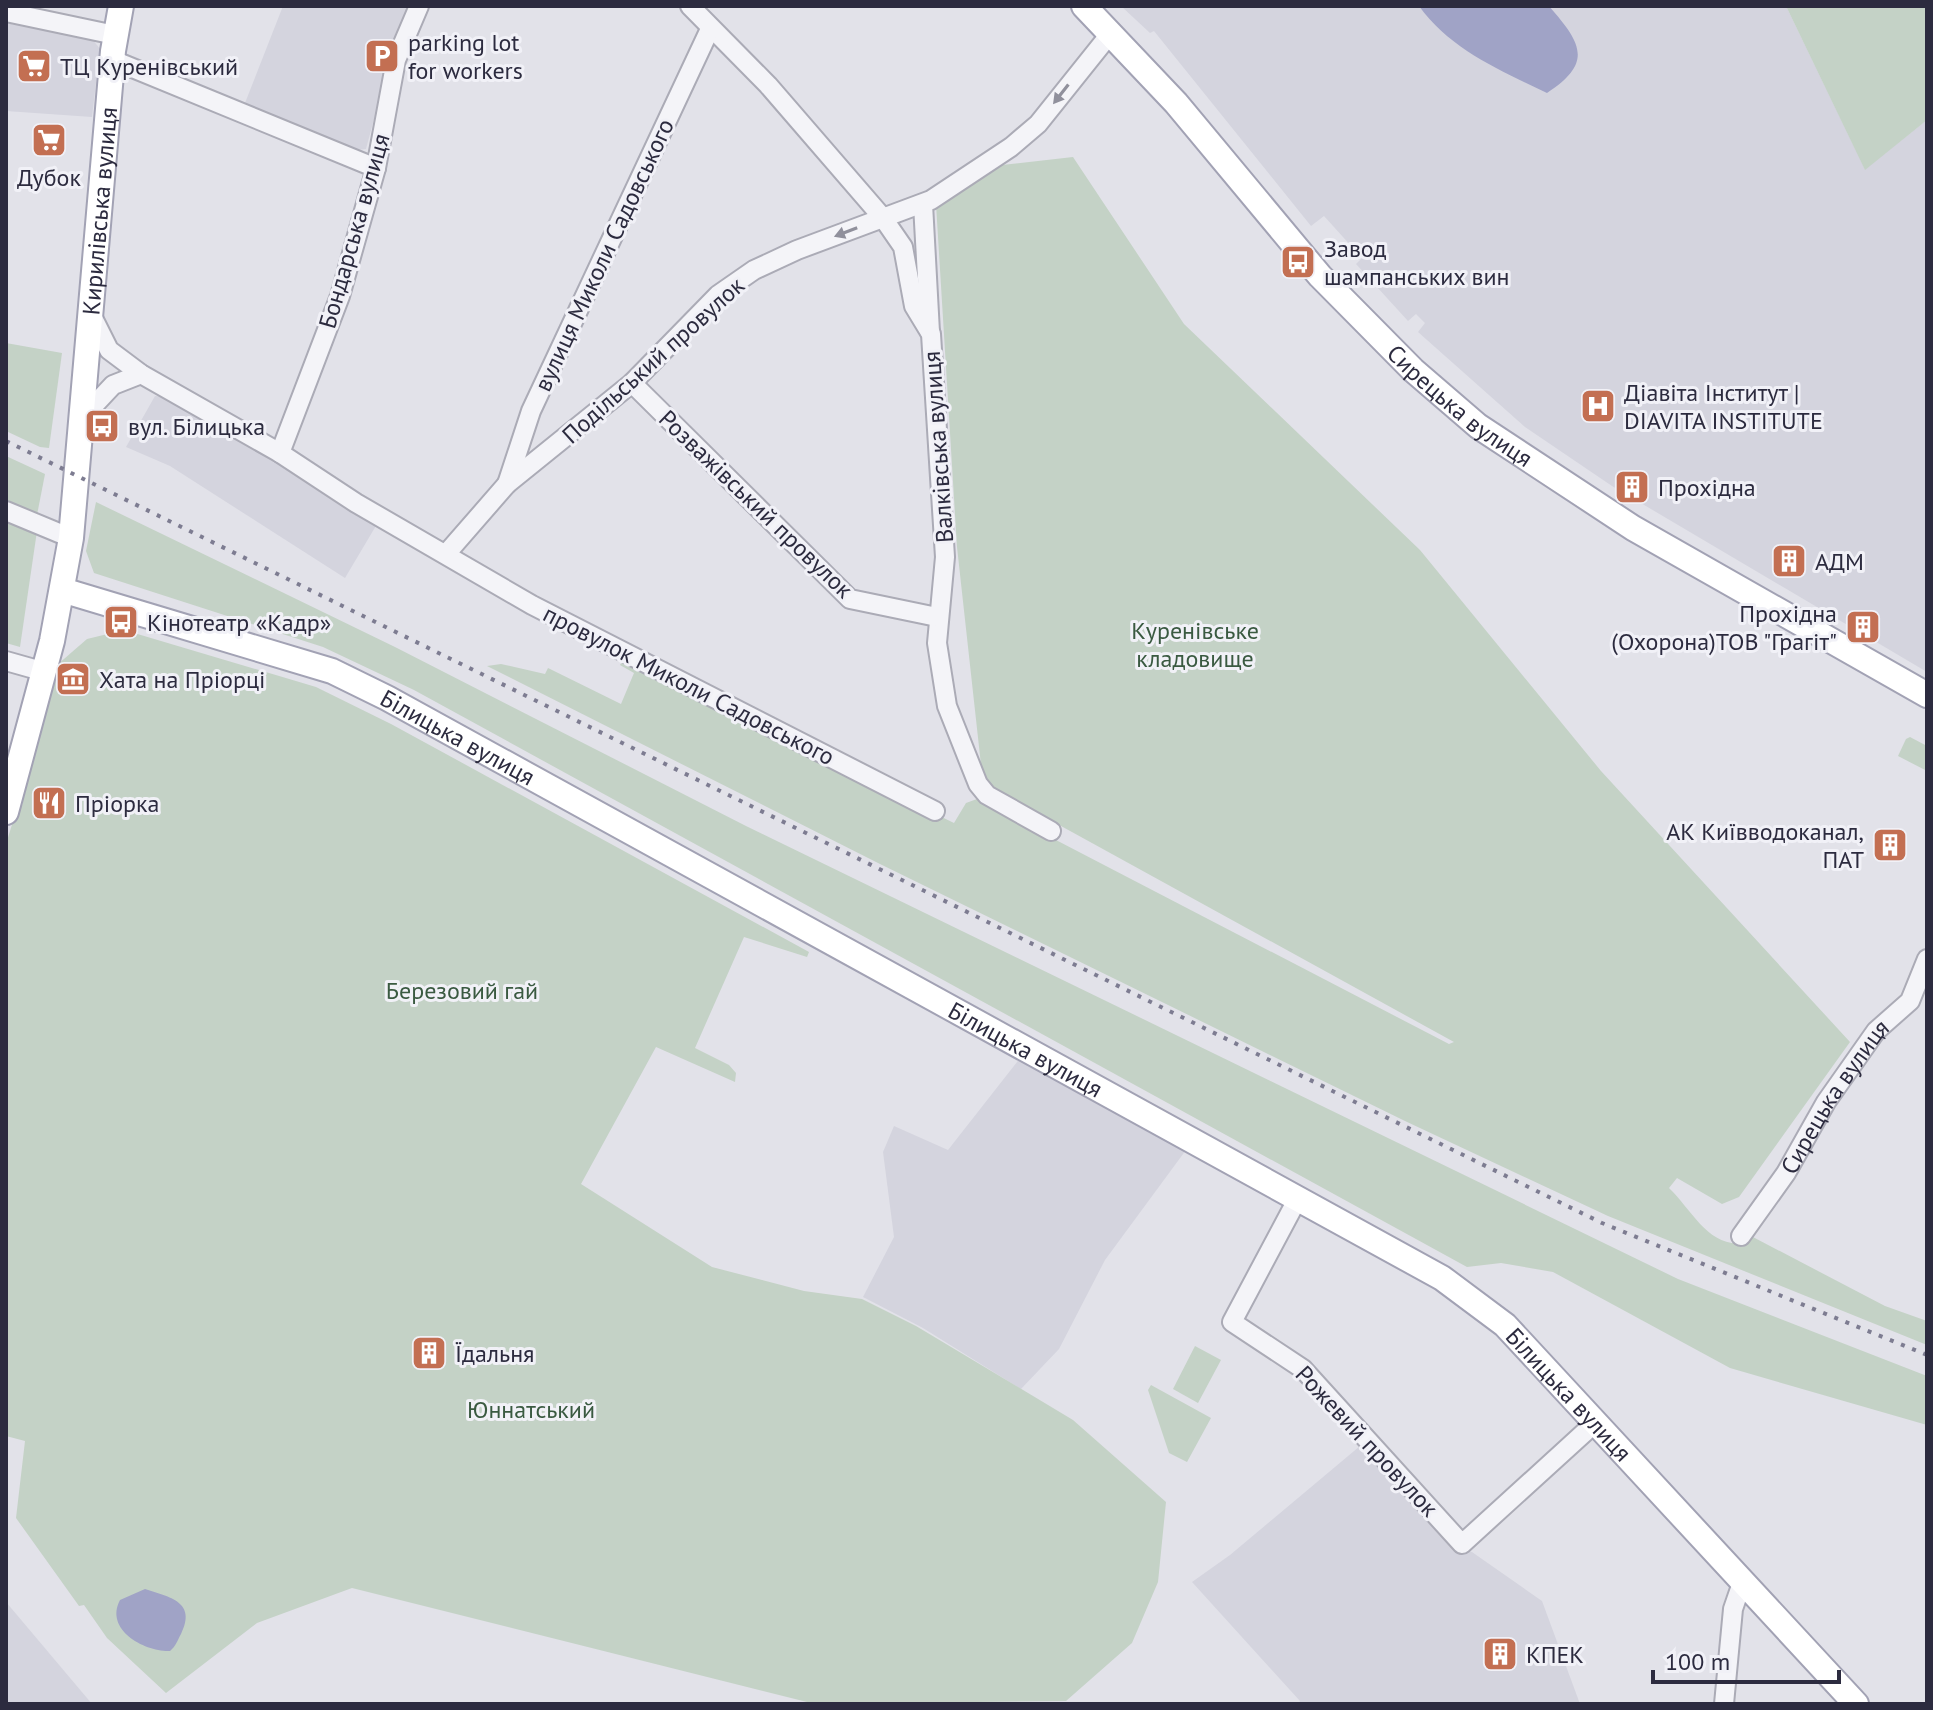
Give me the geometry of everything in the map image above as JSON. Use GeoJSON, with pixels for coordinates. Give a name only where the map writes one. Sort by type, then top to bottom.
{"type":"FeatureCollection","features":[{"type":"Feature","properties":{"kind":"main road","name":"Кирилівська вулиця"},"geometry":{"type":"LineString","coordinates":[[6,812],[45,672],[71,538],[115,35],[121,6]]}},
{"type":"Feature","properties":{"kind":"main road","name":"Сирецька вулиця"},"geometry":{"type":"LineString","coordinates":[[1084,6],[1176,103],[1320,276],[1413,370],[1478,426],[1633,528],[1927,695]]}},
{"type":"Feature","properties":{"kind":"main road","name":"Білицька вулиця"},"geometry":{"type":"LineString","coordinates":[[62,590],[332,671],[373,691],[1442,1278],[1505,1325],[1856,1704]]}},
{"type":"Feature","properties":{"kind":"street","name":"Бондарська вулиця"},"geometry":{"type":"LineString","coordinates":[[280,453],[340,296],[376,168],[396,60],[419,6]]}},
{"type":"Feature","properties":{"kind":"street","name":"Валківська вулиця"},"geometry":{"type":"LineString","coordinates":[[690,6],[768,85],[883,218],[903,247],[914,306],[931,334],[945,557],[937,617],[937,643],[947,706],[978,784],[987,795],[1051,831]]}},
{"type":"Feature","properties":{"kind":"street"},"geometry":{"type":"LineString","coordinates":[[6,12],[115,35]]}},
{"type":"Feature","properties":{"kind":"street","name":"вулиця Миколи Садовського"},"geometry":{"type":"LineString","coordinates":[[507,484],[531,411],[710,29]]}},
{"type":"Feature","properties":{"kind":"street","name":"Подільський провулок"},"geometry":{"type":"LineString","coordinates":[[446,554],[507,484],[632,383],[710,303],[754,270],[923,204],[1011,147],[1038,124],[1110,34]]}},
{"type":"Feature","properties":{"kind":"street"},"geometry":{"type":"LineString","coordinates":[[113,60],[376,168]]}},
{"type":"Feature","properties":{"kind":"street"},"geometry":{"type":"LineString","coordinates":[[923,204],[931,334]]}},
{"type":"Feature","properties":{"kind":"street"},"geometry":{"type":"LineString","coordinates":[[91,314],[109,350],[141,374],[280,453],[356,503],[446,554]]}},
{"type":"Feature","properties":{"kind":"street"},"geometry":{"type":"LineString","coordinates":[[83,417],[113,385],[141,374]]}},
{"type":"Feature","properties":{"kind":"street","name":"Розважівський провулок"},"geometry":{"type":"LineString","coordinates":[[632,383],[850,599],[937,617]]}},
{"type":"Feature","properties":{"kind":"street"},"geometry":{"type":"LineString","coordinates":[[6,511],[71,538]]}},
{"type":"Feature","properties":{"kind":"street","name":"провулок Миколи Садовського"},"geometry":{"type":"LineString","coordinates":[[446,554],[532,605],[935,811]]}},
{"type":"Feature","properties":{"kind":"street"},"geometry":{"type":"LineString","coordinates":[[6,661],[45,672]]}},
{"type":"Feature","properties":{"kind":"street","name":"Сирецька вулиця"},"geometry":{"type":"LineString","coordinates":[[1741,1236],[1786,1173],[1826,1102],[1876,1031],[1910,1001],[1927,959]]}},
{"type":"Feature","properties":{"kind":"street","name":"Рожевий провулок"},"geometry":{"type":"LineString","coordinates":[[1298,1198],[1232,1322],[1303,1369],[1462,1544],[1596,1422]]}},
{"type":"Feature","properties":{"kind":"street"},"geometry":{"type":"LineString","coordinates":[[1724,1704],[1733,1609],[1743,1580]]}},
{"type":"Feature","properties":{"kind":"shaded area"},"geometry":{"type":"Polygon","coordinates":[[[283,6],[412,6],[389,63],[366,149],[356,150],[245,103],[283,6]]]}},
{"type":"Feature","properties":{"kind":"shaded area"},"geometry":{"type":"Polygon","coordinates":[[[1121,6],[1786,6],[1865,169],[1927,120],[1927,672],[1612,486],[1525,427],[1418,332],[1425,323],[1416,314],[1408,321],[1356,264],[1362,258],[1324,216],[1311,226],[1154,31],[1150,33],[1121,6]]]}},
{"type":"Feature","properties":{"kind":"shaded area"},"geometry":{"type":"Polygon","coordinates":[[[6,23],[93,40],[100,49],[92,117],[6,111],[6,23]]]}},
{"type":"Feature","properties":{"kind":"shaded area"},"geometry":{"type":"Polygon","coordinates":[[[155,396],[175,397],[380,519],[345,578],[170,466],[126,447],[155,396]]]}},
{"type":"Feature","properties":{"kind":"shaded area"},"geometry":{"type":"Polygon","coordinates":[[[1021,1057],[1186,1150],[1105,1260],[1059,1349],[1021,1389],[923,1328],[863,1297],[894,1237],[883,1152],[894,1126],[948,1150],[1021,1057]]]}},
{"type":"Feature","properties":{"kind":"shaded area"},"geometry":{"type":"Polygon","coordinates":[[[1360,1446],[1463,1550],[1472,1552],[1542,1601],[1580,1704],[1299,1704],[1300,1701],[1192,1582],[1230,1555],[1360,1446]]]}},
{"type":"Feature","properties":{"kind":"shaded area"},"geometry":{"type":"Polygon","coordinates":[[[6,1602],[92,1704],[6,1704],[6,1602]]]}},
{"type":"Feature","properties":{"kind":"green space"},"geometry":{"type":"Polygon","coordinates":[[[1786,6],[1927,6],[1927,120],[1865,170],[1786,6]]]}},
{"type":"Feature","properties":{"kind":"green space","name":"Куренівське кладовище"},"geometry":{"type":"Polygon","coordinates":[[[1073,157],[1184,324],[1420,550],[1601,771],[1850,1042],[1739,1197],[1722,1204],[1677,1178],[1669,1188],[1703,1227],[1723,1241],[1748,1242],[1751,1236],[1885,1306],[1927,1321],[1927,1345],[1608,1216],[1405,1121],[880,864],[487,666],[501,664],[545,674],[548,668],[621,704],[634,673],[620,665],[622,662],[954,823],[966,803],[977,799],[1449,1044],[1454,1042],[983,783],[957,547],[936,204],[1002,165],[1073,157]]]}},
{"type":"Feature","properties":{"kind":"green space"},"geometry":{"type":"Polygon","coordinates":[[[6,343],[62,353],[49,448],[6,431],[6,343]]]}},
{"type":"Feature","properties":{"kind":"green space"},"geometry":{"type":"Polygon","coordinates":[[[6,456],[45,474],[37,515],[6,501],[6,456]]]}},
{"type":"Feature","properties":{"kind":"green space"},"geometry":{"type":"Polygon","coordinates":[[[96,502],[395,647],[746,826],[1678,1279],[1927,1376],[1927,1425],[1730,1368],[1553,1272],[1501,1263],[1467,1267],[414,690],[323,647],[94,573],[86,551],[96,502]]]}},
{"type":"Feature","properties":{"kind":"green space"},"geometry":{"type":"Polygon","coordinates":[[[6,517],[37,531],[20,647],[6,643],[6,517]]]}},
{"type":"Feature","properties":{"kind":"green space","name":"Юннатський"},"geometry":{"type":"Polygon","coordinates":[[[124,630],[316,687],[391,724],[809,952],[807,957],[744,937],[695,1048],[729,1065],[736,1073],[735,1082],[656,1047],[581,1184],[712,1267],[804,1291],[862,1299],[916,1326],[1073,1420],[1166,1502],[1158,1582],[1132,1643],[1066,1701],[815,1704],[352,1588],[257,1623],[166,1693],[107,1638],[84,1605],[79,1606],[16,1518],[25,1441],[6,1436],[6,844],[18,805],[22,806],[20,797],[57,665],[87,639],[124,630]]]}},
{"type":"Feature","properties":{"kind":"green space"},"geometry":{"type":"Polygon","coordinates":[[[1910,737],[1927,746],[1927,771],[1898,756],[1910,737]]]}},
{"type":"Feature","properties":{"kind":"green space"},"geometry":{"type":"Polygon","coordinates":[[[1195,1346],[1221,1360],[1198,1403],[1173,1389],[1195,1346]]]}},
{"type":"Feature","properties":{"kind":"green space"},"geometry":{"type":"Polygon","coordinates":[[[1151,1385],[1211,1418],[1187,1462],[1169,1453],[1148,1390],[1151,1385]]]}},
{"type":"Feature","properties":{"kind":"water"},"geometry":{"type":"Polygon","coordinates":[[[1419,6],[1549,6],[1575,42],[1577,62],[1572,72],[1547,93],[1460,46],[1419,6]]]}},
{"type":"Feature","properties":{"kind":"water"},"geometry":{"type":"Polygon","coordinates":[[[145,1589],[172,1598],[186,1615],[181,1634],[170,1651],[139,1643],[122,1630],[118,1621],[120,1600],[145,1589]]]}},
{"type":"Feature","properties":{"kind":"railway"},"geometry":{"type":"LineString","coordinates":[[6,441],[1602,1223],[1927,1355]]}},
{"type":"Feature","properties":{"kind":"place","name":"parking lot for workers"},"geometry":{"type":"Point","coordinates":[382,56]}},
{"type":"Feature","properties":{"kind":"place","name":"ТЦ Куренівський"},"geometry":{"type":"Point","coordinates":[34,66]}},
{"type":"Feature","properties":{"kind":"place","name":"Дубок"},"geometry":{"type":"Point","coordinates":[49,140]}},
{"type":"Feature","properties":{"kind":"place","name":"Завод шампанських вин"},"geometry":{"type":"Point","coordinates":[1298,262]}},
{"type":"Feature","properties":{"kind":"place","name":"Діавіта Інститут | DIAVITA INSTITUTE"},"geometry":{"type":"Point","coordinates":[1598,406]}},
{"type":"Feature","properties":{"kind":"place","name":"вул. Білицька"},"geometry":{"type":"Point","coordinates":[102,426]}},
{"type":"Feature","properties":{"kind":"place","name":"Прохідна"},"geometry":{"type":"Point","coordinates":[1632,487]}},
{"type":"Feature","properties":{"kind":"place","name":"АДМ"},"geometry":{"type":"Point","coordinates":[1789,561]}},
{"type":"Feature","properties":{"kind":"place","name":"Кінотеатр «Кадр»"},"geometry":{"type":"Point","coordinates":[121,622]}},
{"type":"Feature","properties":{"kind":"place","name":"Прохідна (Охорона)ТОВ \"Грагіт\""},"geometry":{"type":"Point","coordinates":[1863,627]}},
{"type":"Feature","properties":{"kind":"place","name":"Хата на Пріорці"},"geometry":{"type":"Point","coordinates":[73,679]}},
{"type":"Feature","properties":{"kind":"place","name":"Пріорка"},"geometry":{"type":"Point","coordinates":[49,803]}},
{"type":"Feature","properties":{"kind":"place","name":"АК Київводоканал, ПАТ"},"geometry":{"type":"Point","coordinates":[1890,845]}},
{"type":"Feature","properties":{"kind":"place","name":"Їдальня"},"geometry":{"type":"Point","coordinates":[429,1353]}},
{"type":"Feature","properties":{"kind":"place","name":"КПЕК"},"geometry":{"type":"Point","coordinates":[1500,1654]}},
{"type":"Feature","properties":{"kind":"park label","name":"Березовий гай"},"geometry":{"type":"Point","coordinates":[462,990]}}]}
